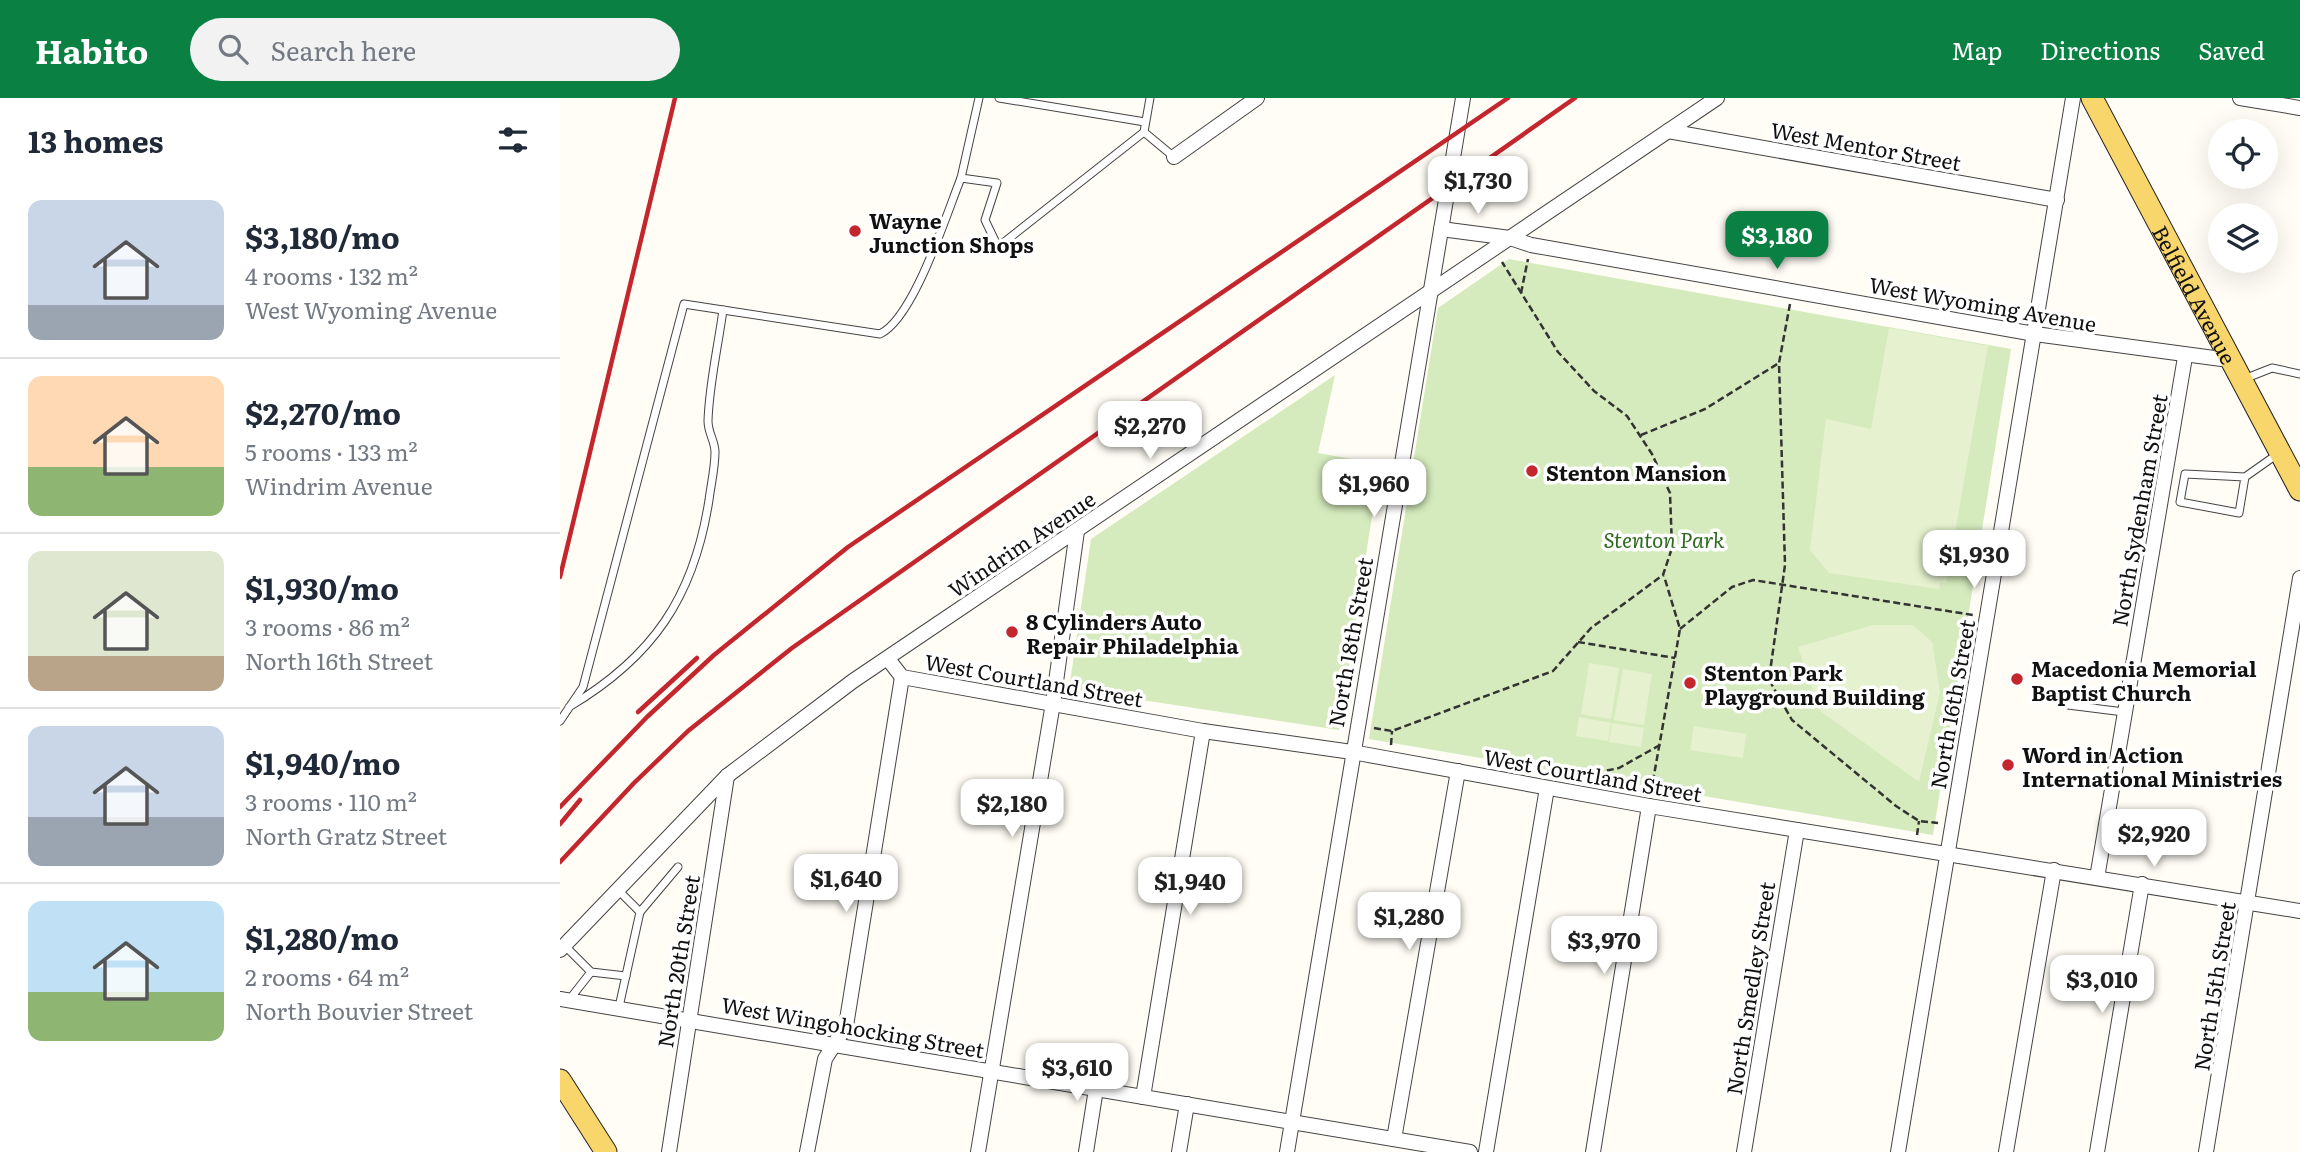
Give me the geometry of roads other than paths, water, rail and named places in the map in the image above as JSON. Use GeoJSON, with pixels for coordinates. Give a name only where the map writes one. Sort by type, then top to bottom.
{"type":"FeatureCollection","features":[{"type":"Feature","properties":{"kind":"main road","name":"Belfield Avenue"},"geometry":{"type":"LineString","coordinates":[[2092,98],[2300,490]]}},
{"type":"Feature","properties":{"kind":"main road"},"geometry":{"type":"LineString","coordinates":[[560,1080],[606,1152]]}},
{"type":"Feature","properties":{"kind":"street","name":"North 18th Street"},"geometry":{"type":"LineString","coordinates":[[1287,1152],[1356,726],[1463,98]]}},
{"type":"Feature","properties":{"kind":"street","name":"Windrim Avenue"},"geometry":{"type":"LineString","coordinates":[[562,948],[727,776],[853,681],[1717,98]]}},
{"type":"Feature","properties":{"kind":"street","name":"North 16th Street"},"geometry":{"type":"LineString","coordinates":[[1898,1152],[2073,98]]}},
{"type":"Feature","properties":{"kind":"street"},"geometry":{"type":"LineString","coordinates":[[2240,98],[2300,108]]}},
{"type":"Feature","properties":{"kind":"street"},"geometry":{"type":"LineString","coordinates":[[1174,157],[1250,100]]}},
{"type":"Feature","properties":{"kind":"street","name":"West Mentor Street"},"geometry":{"type":"LineString","coordinates":[[1668,131],[2057,200]]}},
{"type":"Feature","properties":{"kind":"street","name":"West Wyoming Avenue"},"geometry":{"type":"LineString","coordinates":[[1441,229],[1510,238],[1531,245],[2035,334],[2185,357],[2229,360]]}},
{"type":"Feature","properties":{"kind":"street","name":"North Sydenham Street"},"geometry":{"type":"LineString","coordinates":[[2097,878],[2185,357]]}},
{"type":"Feature","properties":{"kind":"street"},"geometry":{"type":"LineString","coordinates":[[978,1152],[1053,703],[1077,531]]}},
{"type":"Feature","properties":{"kind":"street","name":"North 15th Street"},"geometry":{"type":"LineString","coordinates":[[2206,1152],[2296,636],[2300,578]]}},
{"type":"Feature","properties":{"kind":"street","name":"West Courtland Street"},"geometry":{"type":"LineString","coordinates":[[888,659],[902,677],[1203,731],[1352,752],[1649,806],[2300,911]]}},
{"type":"Feature","properties":{"kind":"street"},"geometry":{"type":"LineString","coordinates":[[807,1152],[825,1059],[846,1026],[902,677]]}},
{"type":"Feature","properties":{"kind":"street"},"geometry":{"type":"LineString","coordinates":[[1143,1097],[1203,731]]}},
{"type":"Feature","properties":{"kind":"street"},"geometry":{"type":"LineString","coordinates":[[1394,1139],[1458,771]]}},
{"type":"Feature","properties":{"kind":"street","name":"North 20th Street"},"geometry":{"type":"LineString","coordinates":[[669,1152],[727,776]]}},
{"type":"Feature","properties":{"kind":"street"},"geometry":{"type":"LineString","coordinates":[[1486,1152],[1547,788]]}},
{"type":"Feature","properties":{"kind":"street"},"geometry":{"type":"LineString","coordinates":[[1593,1152],[1649,806]]}},
{"type":"Feature","properties":{"kind":"street","name":"North Smedley Street"},"geometry":{"type":"LineString","coordinates":[[1744,1152],[1797,830]]}},
{"type":"Feature","properties":{"kind":"street"},"geometry":{"type":"LineString","coordinates":[[2007,1152],[2054,870]]}},
{"type":"Feature","properties":{"kind":"street"},"geometry":{"type":"LineString","coordinates":[[2097,1152],[2141,884]]}},
{"type":"Feature","properties":{"kind":"street","name":"West Wingohocking Street"},"geometry":{"type":"LineString","coordinates":[[564,999],[1470,1152]]}},
{"type":"Feature","properties":{"kind":"street"},"geometry":{"type":"LineString","coordinates":[[1086,1152],[1096,1089]]}},
{"type":"Feature","properties":{"kind":"street"},"geometry":{"type":"LineString","coordinates":[[1179,1152],[1186,1104]]}},
{"type":"Feature","properties":{"kind":"lane"},"geometry":{"type":"LineString","coordinates":[[560,720],[583,687],[684,304],[880,334],[893,328],[914,293],[961,178],[979,98]]}},
{"type":"Feature","properties":{"kind":"lane"},"geometry":{"type":"LineString","coordinates":[[999,98],[1145,122]]}},
{"type":"Feature","properties":{"kind":"lane"},"geometry":{"type":"LineString","coordinates":[[961,178],[996,183],[985,220],[998,247],[1144,132],[1150,98]]}},
{"type":"Feature","properties":{"kind":"lane"},"geometry":{"type":"LineString","coordinates":[[1144,132],[1174,157]]}},
{"type":"Feature","properties":{"kind":"lane"},"geometry":{"type":"LineString","coordinates":[[569,707],[614,678],[636,659],[671,614],[694,568],[706,522],[715,455],[708,421],[723,310]]}},
{"type":"Feature","properties":{"kind":"lane"},"geometry":{"type":"LineString","coordinates":[[2240,380],[2272,368],[2300,374]]}},
{"type":"Feature","properties":{"kind":"lane"},"geometry":{"type":"LineString","coordinates":[[2245,477],[2239,513],[2180,502],[2185,474],[2245,477],[2280,453]]}},
{"type":"Feature","properties":{"kind":"lane"},"geometry":{"type":"LineString","coordinates":[[2068,705],[2125,712]]}},
{"type":"Feature","properties":{"kind":"lane"},"geometry":{"type":"LineString","coordinates":[[619,1007],[640,912],[678,867]]}},
{"type":"Feature","properties":{"kind":"lane"},"geometry":{"type":"LineString","coordinates":[[616,889],[640,912]]}},
{"type":"Feature","properties":{"kind":"lane"},"geometry":{"type":"LineString","coordinates":[[562,948],[592,972],[626,976]]}},
{"type":"Feature","properties":{"kind":"lane"},"geometry":{"type":"LineString","coordinates":[[564,999],[592,972]]}},
{"type":"Feature","properties":{"kind":"railway"},"geometry":{"type":"LineString","coordinates":[[560,577],[675,98]]}},
{"type":"Feature","properties":{"kind":"railway"},"geometry":{"type":"LineString","coordinates":[[560,807],[647,717],[714,655],[848,547],[1508,98]]}},
{"type":"Feature","properties":{"kind":"railway"},"geometry":{"type":"LineString","coordinates":[[560,862],[634,783],[688,731],[792,648],[1575,98]]}},
{"type":"Feature","properties":{"kind":"railway"},"geometry":{"type":"LineString","coordinates":[[638,712],[697,658]]}},
{"type":"Feature","properties":{"kind":"railway"},"geometry":{"type":"LineString","coordinates":[[560,824],[580,800]]}},
{"type":"Feature","properties":{"kind":"place","name":"Wayne Junction Shops"},"geometry":{"type":"Point","coordinates":[855,231]}},
{"type":"Feature","properties":{"kind":"place","name":"Stenton Mansion"},"geometry":{"type":"Point","coordinates":[1532,471]}},
{"type":"Feature","properties":{"kind":"place","name":"8 Cylinders Auto Repair Philadelphia"},"geometry":{"type":"Point","coordinates":[1012,632]}},
{"type":"Feature","properties":{"kind":"place","name":"Macedonia Memorial Baptist Church"},"geometry":{"type":"Point","coordinates":[2017,679]}},
{"type":"Feature","properties":{"kind":"place","name":"Stenton Park Playground Building"},"geometry":{"type":"Point","coordinates":[1690,683]}},
{"type":"Feature","properties":{"kind":"place","name":"Word in Action International Ministries"},"geometry":{"type":"Point","coordinates":[2008,765]}},
{"type":"Feature","properties":{"kind":"park label","name":"Stenton Park"},"geometry":{"type":"Point","coordinates":[1664,538]}}]}
